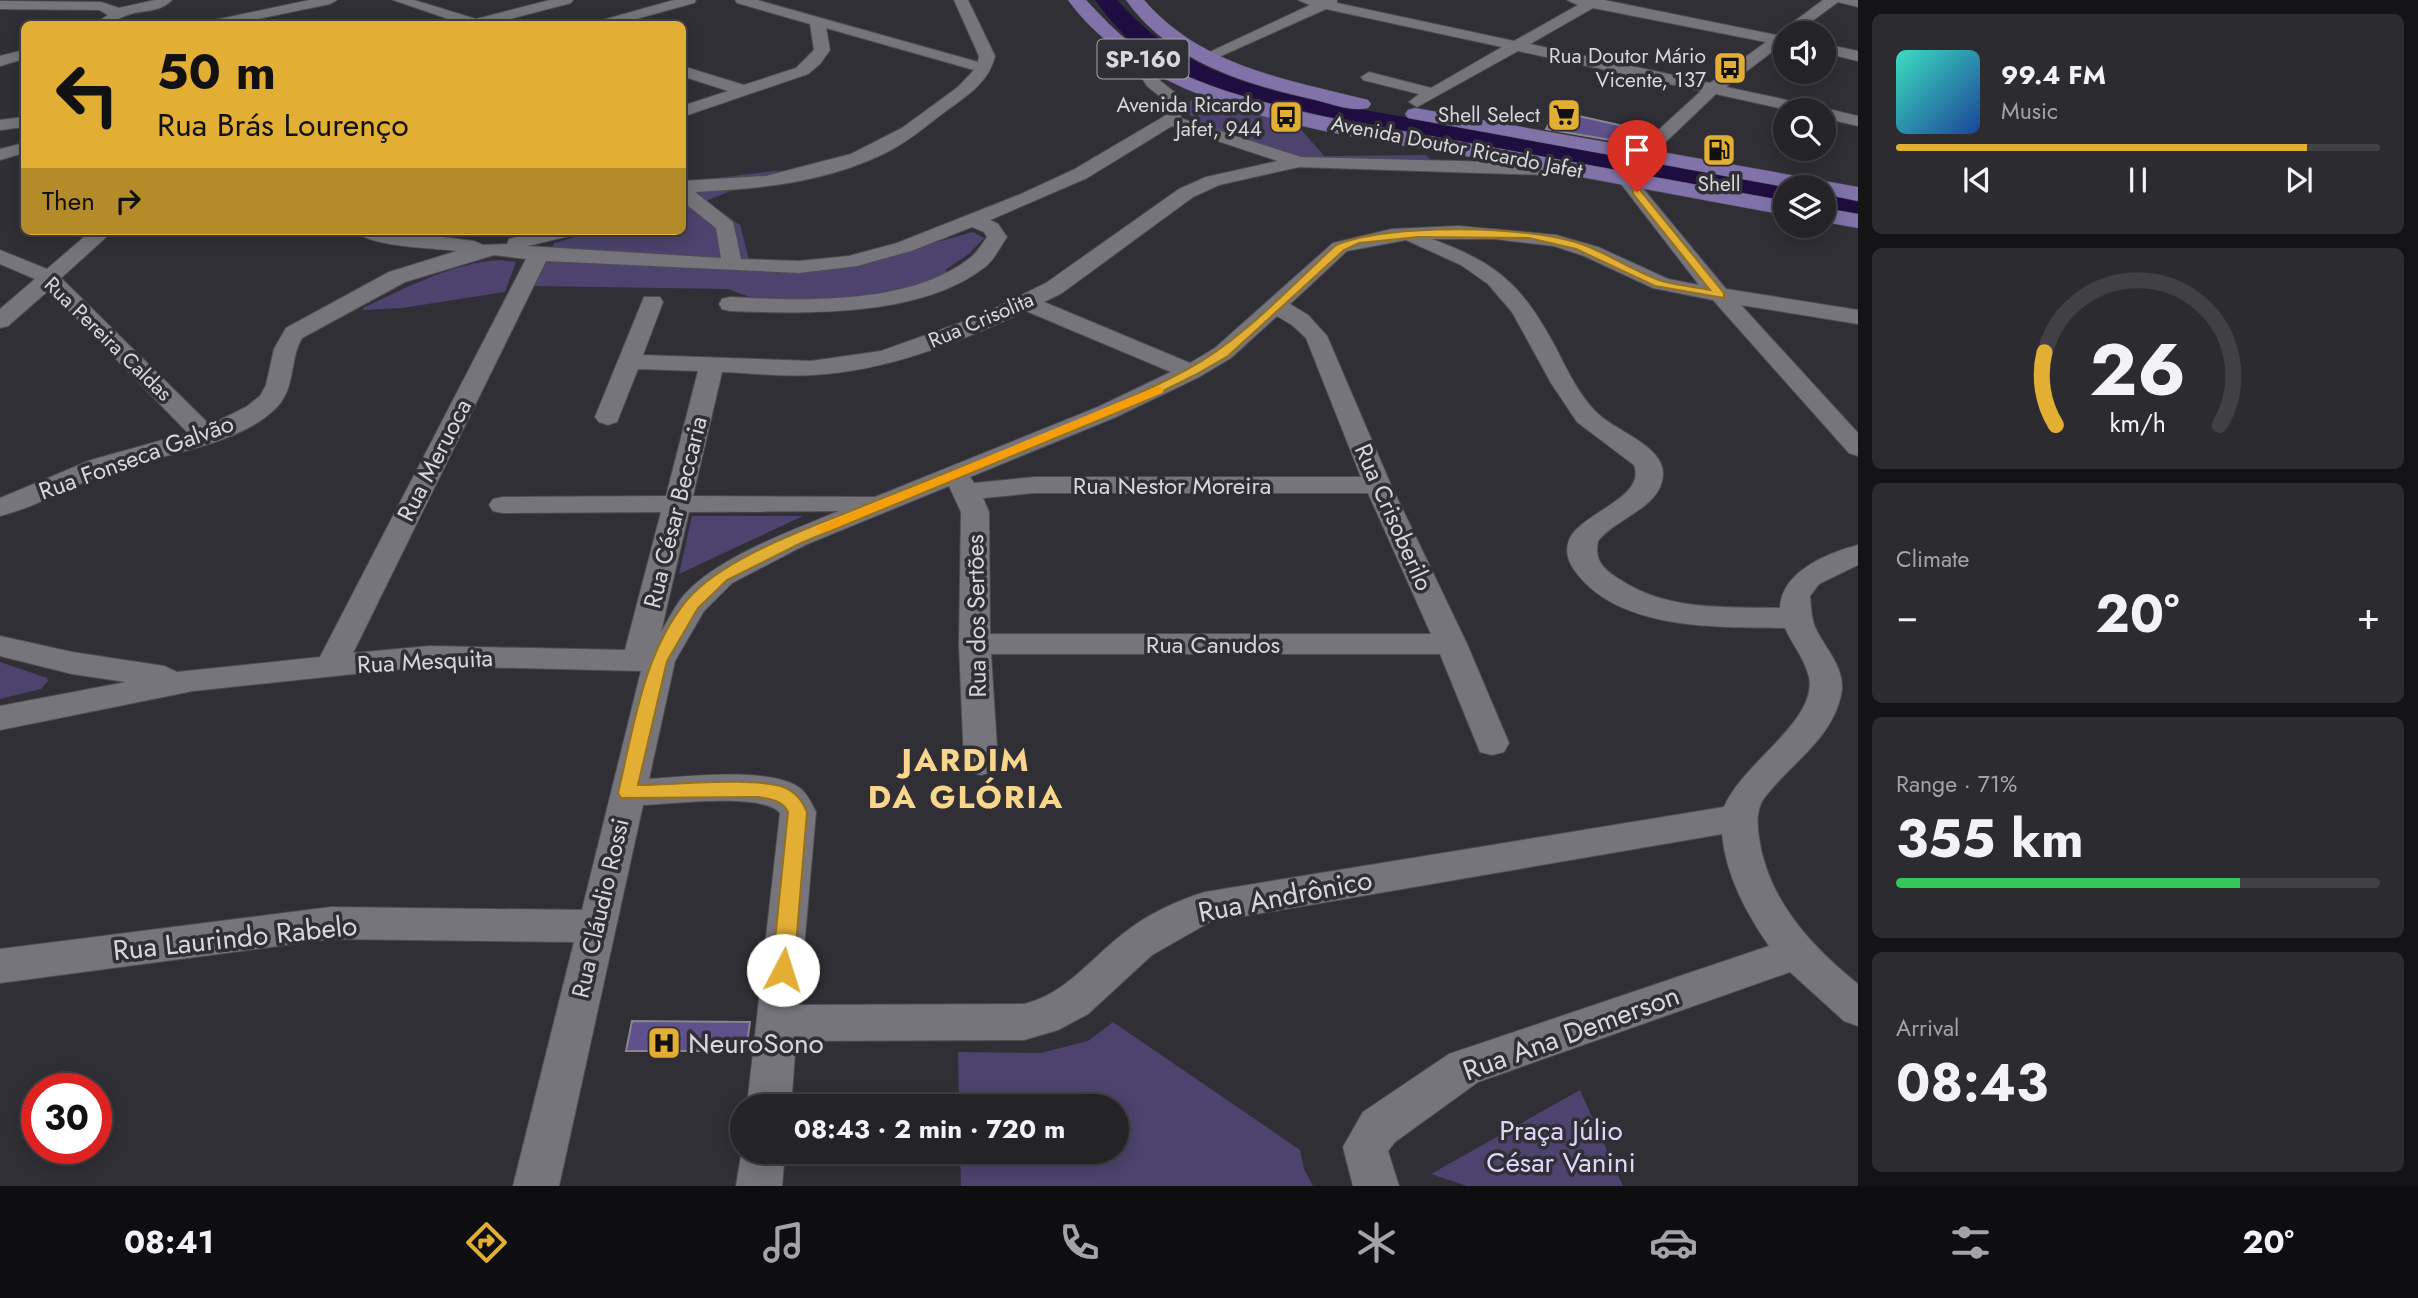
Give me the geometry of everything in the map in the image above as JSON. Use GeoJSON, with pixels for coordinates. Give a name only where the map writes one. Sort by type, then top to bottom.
{"type":"FeatureCollection","features":[{"type":"Feature","properties":{"kind":"main road","name":"Avenida Doutor Ricardo Jafet"},"geometry":{"type":"LineString","coordinates":[[1077,0],[1116,40],[1135,55],[1167,72],[1225,95],[1290,114],[1383,134],[1524,160],[1588,163],[1636,183],[1773,206]]}},
{"type":"Feature","properties":{"kind":"main road","name":"Avenida Doutor Ricardo Jafet"},"geometry":{"type":"LineString","coordinates":[[1135,0],[1166,33],[1207,57],[1280,84],[1376,107]]}},
{"type":"Feature","properties":{"kind":"main road","name":"Avenida Doutor Ricardo Jafet"},"geometry":{"type":"LineString","coordinates":[[1408,107],[1543,136],[1773,178]]}},
{"type":"Feature","properties":{"kind":"main road"},"geometry":{"type":"LineString","coordinates":[[1543,136],[1588,163]]}},
{"type":"Feature","properties":{"kind":"main road"},"geometry":{"type":"LineString","coordinates":[[1733,170],[1695,179],[1737,199]]}},
{"type":"Feature","properties":{"kind":"main road","name":"Avenida Doutor Ricardo Jafet"},"geometry":{"type":"LineString","coordinates":[[1836,190],[1858,194]]}},
{"type":"Feature","properties":{"kind":"main road"},"geometry":{"type":"LineString","coordinates":[[1836,217],[1858,221]]}},
{"type":"Feature","properties":{"kind":"street"},"geometry":{"type":"LineString","coordinates":[[0,5],[101,6],[132,0]]}},
{"type":"Feature","properties":{"kind":"street"},"geometry":{"type":"LineString","coordinates":[[101,6],[116,13],[153,7],[165,0]]}},
{"type":"Feature","properties":{"kind":"street"},"geometry":{"type":"LineString","coordinates":[[229,21],[330,0]]}},
{"type":"Feature","properties":{"kind":"street"},"geometry":{"type":"LineString","coordinates":[[400,0],[466,21]]}},
{"type":"Feature","properties":{"kind":"street"},"geometry":{"type":"LineString","coordinates":[[488,21],[566,0]]}},
{"type":"Feature","properties":{"kind":"street"},"geometry":{"type":"LineString","coordinates":[[614,21],[688,0]]}},
{"type":"Feature","properties":{"kind":"street"},"geometry":{"type":"LineString","coordinates":[[742,0],[983,68]]}},
{"type":"Feature","properties":{"kind":"street"},"geometry":{"type":"LineString","coordinates":[[686,195],[753,184],[828,167],[870,153],[895,140],[959,94],[983,68],[987,56],[961,0]]}},
{"type":"Feature","properties":{"kind":"street"},"geometry":{"type":"LineString","coordinates":[[1305,0],[1329,2],[1773,102]]}},
{"type":"Feature","properties":{"kind":"street"},"geometry":{"type":"LineString","coordinates":[[1574,0],[1773,35]]}},
{"type":"Feature","properties":{"kind":"street"},"geometry":{"type":"LineString","coordinates":[[1805,21],[1832,0]]}},
{"type":"Feature","properties":{"kind":"street"},"geometry":{"type":"LineString","coordinates":[[1843,0],[1858,3]]}},
{"type":"Feature","properties":{"kind":"street"},"geometry":{"type":"LineString","coordinates":[[1207,57],[1329,2]]}},
{"type":"Feature","properties":{"kind":"street"},"geometry":{"type":"LineString","coordinates":[[1408,107],[1594,2]]}},
{"type":"Feature","properties":{"kind":"street"},"geometry":{"type":"LineString","coordinates":[[107,21],[116,13]]}},
{"type":"Feature","properties":{"kind":"street"},"geometry":{"type":"LineString","coordinates":[[508,16],[524,21]]}},
{"type":"Feature","properties":{"kind":"street"},"geometry":{"type":"LineString","coordinates":[[686,110],[790,76],[815,61],[822,50],[817,21]]}},
{"type":"Feature","properties":{"kind":"street"},"geometry":{"type":"LineString","coordinates":[[1773,45],[1713,89],[1643,154],[1636,183],[1720,296],[1858,448]]}},
{"type":"Feature","properties":{"kind":"street"},"geometry":{"type":"LineString","coordinates":[[1836,51],[1858,56]]}},
{"type":"Feature","properties":{"kind":"street"},"geometry":{"type":"LineString","coordinates":[[384,235],[539,254],[799,267],[850,262],[904,247],[975,221],[1080,174],[1170,120],[1175,111],[1171,97],[1153,83],[1135,55]]}},
{"type":"Feature","properties":{"kind":"street"},"geometry":{"type":"LineString","coordinates":[[0,61],[21,56]]}},
{"type":"Feature","properties":{"kind":"street"},"geometry":{"type":"LineString","coordinates":[[686,72],[746,91]]}},
{"type":"Feature","properties":{"kind":"street"},"geometry":{"type":"LineString","coordinates":[[1369,77],[1433,93]]}},
{"type":"Feature","properties":{"kind":"street"},"geometry":{"type":"LineString","coordinates":[[1641,90],[1656,92],[1671,80]]}},
{"type":"Feature","properties":{"kind":"street"},"geometry":{"type":"LineString","coordinates":[[1171,97],[1186,94],[1225,95]]}},
{"type":"Feature","properties":{"kind":"street"},"geometry":{"type":"LineString","coordinates":[[1836,116],[1858,121]]}},
{"type":"Feature","properties":{"kind":"street"},"geometry":{"type":"LineString","coordinates":[[1170,120],[1299,162],[1439,165],[1588,163]]}},
{"type":"Feature","properties":{"kind":"street"},"geometry":{"type":"LineString","coordinates":[[0,125],[21,122]]}},
{"type":"Feature","properties":{"kind":"street"},"geometry":{"type":"LineString","coordinates":[[1383,134],[1425,149],[1437,158],[1439,165]]}},
{"type":"Feature","properties":{"kind":"street"},"geometry":{"type":"LineString","coordinates":[[0,155],[21,149]]}},
{"type":"Feature","properties":{"kind":"street","name":"Rua Crisolita"},"geometry":{"type":"LineString","coordinates":[[629,362],[811,368],[858,363],[945,337],[1026,303],[1054,288],[1186,193],[1213,181],[1299,162]]}},
{"type":"Feature","properties":{"kind":"street"},"geometry":{"type":"LineString","coordinates":[[686,196],[726,226],[732,265]]}},
{"type":"Feature","properties":{"kind":"street"},"geometry":{"type":"LineString","coordinates":[[730,304],[800,306],[854,302],[897,297],[935,286],[961,275],[992,250],[997,237],[991,228],[975,221]]}},
{"type":"Feature","properties":{"kind":"street"},"geometry":{"type":"LineString","coordinates":[[1403,234],[1461,259],[1497,279],[1522,310],[1588,420],[1640,454],[1647,463],[1650,472],[1646,489],[1583,540],[1581,552],[1587,569],[1624,595],[1679,614],[1796,618]]}},
{"type":"Feature","properties":{"kind":"street","name":"Rua Cláudio Rossi"},"geometry":{"type":"LineString","coordinates":[[536,1186],[627,793],[648,661],[692,605],[722,577],[795,539],[883,503],[960,483],[1154,392],[1223,353],[1340,247],[1357,240],[1403,234],[1496,234],[1557,240],[1608,259],[1659,284],[1858,317]]}},
{"type":"Feature","properties":{"kind":"street"},"geometry":{"type":"LineString","coordinates":[[0,321],[98,235]]}},
{"type":"Feature","properties":{"kind":"street","name":"Rua Fonseca Galvão"},"geometry":{"type":"LineString","coordinates":[[0,508],[113,461],[206,436],[237,422],[268,403],[279,383],[283,348],[294,333],[397,277],[458,257],[551,235]]}},
{"type":"Feature","properties":{"kind":"street","name":"Rua Meruoca"},"geometry":{"type":"LineString","coordinates":[[330,667],[539,254]]}},
{"type":"Feature","properties":{"kind":"street","name":"Rua Pereira Caldas"},"geometry":{"type":"LineString","coordinates":[[0,256],[49,278],[206,436]]}},
{"type":"Feature","properties":{"kind":"street"},"geometry":{"type":"LineString","coordinates":[[608,417],[652,302]]}},
{"type":"Feature","properties":{"kind":"street"},"geometry":{"type":"LineString","coordinates":[[1026,303],[1191,372]]}},
{"type":"Feature","properties":{"kind":"street","name":"Rua Crisoberilo"},"geometry":{"type":"LineString","coordinates":[[1277,306],[1300,320],[1316,336],[1378,485],[1451,644],[1492,743]]}},
{"type":"Feature","properties":{"kind":"street","name":"Rua César Beccaria"},"geometry":{"type":"LineString","coordinates":[[648,661],[678,502],[712,364]]}},
{"type":"Feature","properties":{"kind":"street","name":"Rua Nestor Moreira"},"geometry":{"type":"LineString","coordinates":[[960,483],[1378,485]]}},
{"type":"Feature","properties":{"kind":"street","name":"Rua dos Sertões"},"geometry":{"type":"LineString","coordinates":[[960,483],[975,512],[975,643],[981,764]]}},
{"type":"Feature","properties":{"kind":"street"},"geometry":{"type":"LineString","coordinates":[[503,505],[883,503]]}},
{"type":"Feature","properties":{"kind":"street"},"geometry":{"type":"LineString","coordinates":[[1858,554],[1809,578],[1795,595],[1796,618],[1820,662],[1826,693],[1817,719],[1754,785],[1743,801],[1738,818],[1745,869],[1771,920],[1796,953],[1858,1007]]}},
{"type":"Feature","properties":{"kind":"street","name":"Rua Canudos"},"geometry":{"type":"LineString","coordinates":[[975,643],[1451,644]]}},
{"type":"Feature","properties":{"kind":"street"},"geometry":{"type":"LineString","coordinates":[[0,646],[72,663],[193,680]]}},
{"type":"Feature","properties":{"kind":"street","name":"Rua Mesquita"},"geometry":{"type":"LineString","coordinates":[[193,680],[430,656],[648,661]]}},
{"type":"Feature","properties":{"kind":"street"},"geometry":{"type":"LineString","coordinates":[[12,716],[52,693],[72,663]]}},
{"type":"Feature","properties":{"kind":"street"},"geometry":{"type":"LineString","coordinates":[[12,716],[193,680]]}},
{"type":"Feature","properties":{"kind":"street"},"geometry":{"type":"LineString","coordinates":[[627,793],[758,790],[779,793],[792,801],[798,812],[770,1094]]}},
{"type":"Feature","properties":{"kind":"street","name":"Rua Andrônico"},"geometry":{"type":"LineString","coordinates":[[778,1023],[1024,1022],[1048,1018],[1068,1008],[1138,944],[1172,920],[1205,907],[1738,818]]}},
{"type":"Feature","properties":{"kind":"street","name":"Rua Laurindo Rabelo"},"geometry":{"type":"LineString","coordinates":[[0,966],[331,923],[596,926]]}},
{"type":"Feature","properties":{"kind":"street","name":"Rua Ana Demerson"},"geometry":{"type":"LineString","coordinates":[[1376,1186],[1365,1147],[1379,1127],[1464,1068],[1796,953]]}},
{"type":"Feature","properties":{"kind":"street"},"geometry":{"type":"LineString","coordinates":[[759,1186],[762,1164]]}},
{"type":"Feature","properties":{"kind":"green space"},"geometry":{"type":"Polygon","coordinates":[[[1191,100],[1215,103],[1298,126],[1324,156],[1426,155],[1431,161],[1300,161],[1192,124],[1192,117],[1183,109],[1191,100]]]}},
{"type":"Feature","properties":{"kind":"green space"},"geometry":{"type":"Polygon","coordinates":[[[782,170],[706,201],[740,225],[752,271],[838,269],[973,232],[984,238],[969,254],[945,270],[952,275],[888,295],[884,292],[850,299],[763,302],[728,289],[530,286],[554,243],[582,235],[686,235],[686,182],[782,170]]]}},
{"type":"Feature","properties":{"kind":"green space"},"geometry":{"type":"Polygon","coordinates":[[[500,260],[516,262],[505,292],[402,308],[363,310],[396,292],[446,271],[500,260]]]}},
{"type":"Feature","properties":{"kind":"green space"},"geometry":{"type":"Polygon","coordinates":[[[692,516],[803,516],[679,574],[692,516]]]}},
{"type":"Feature","properties":{"kind":"green space"},"geometry":{"type":"Polygon","coordinates":[[[0,662],[47,678],[48,681],[41,689],[0,699],[0,662]]]}},
{"type":"Feature","properties":{"kind":"green space"},"geometry":{"type":"Polygon","coordinates":[[[1113,1022],[1300,1150],[1304,1169],[1313,1186],[961,1186],[960,1164],[1129,1164],[1129,1094],[959,1094],[958,1052],[1041,1053],[1088,1041],[1113,1022]]]}},
{"type":"Feature","properties":{"kind":"green space","name":"Praça Júlio César Vanini"},"geometry":{"type":"Polygon","coordinates":[[[1580,1090],[1623,1186],[1467,1186],[1431,1174],[1580,1090]]]}},
{"type":"Feature","properties":{"kind":"building"},"geometry":{"type":"Polygon","coordinates":[[[1556,111],[1637,129],[1634,144],[1546,129],[1556,111]]]}},
{"type":"Feature","properties":{"kind":"building","name":"NeuroSono"},"geometry":{"type":"Polygon","coordinates":[[[632,1021],[750,1022],[746,1051],[626,1051],[632,1021]]]}},
{"type":"Feature","properties":{"kind":"waterway"},"geometry":{"type":"LineString","coordinates":[[1106,0],[1136,33],[1172,60],[1203,75],[1269,98],[1337,113],[1773,192]]}},
{"type":"Feature","properties":{"kind":"waterway"},"geometry":{"type":"LineString","coordinates":[[1836,203],[1858,208]]}},
{"type":"Feature","properties":{"kind":"slow traffic"},"geometry":{"type":"LineString","coordinates":[[822,528],[1158,390]]}},
{"type":"Feature","properties":{"kind":"place","name":"Rua Doutor Mário Vicente, 137"},"geometry":{"type":"Point","coordinates":[1730,68]}},
{"type":"Feature","properties":{"kind":"place","name":"Shell Select"},"geometry":{"type":"Point","coordinates":[1564,115]}},
{"type":"Feature","properties":{"kind":"place","name":"Avenida Ricardo Jafet, 944"},"geometry":{"type":"Point","coordinates":[1286,117]}},
{"type":"Feature","properties":{"kind":"place","name":"Shell"},"geometry":{"type":"Point","coordinates":[1719,150]}},
{"type":"Feature","properties":{"kind":"place","name":"NeuroSono"},"geometry":{"type":"Point","coordinates":[664,1043]}},
{"type":"Feature","properties":{"kind":"district","name":"JARDIM DA GLÓRIA"},"geometry":{"type":"Point","coordinates":[966,778]}},
{"type":"Feature","properties":{"kind":"route"},"geometry":{"type":"LineString","coordinates":[[783,970],[798,812],[792,801],[779,793],[758,790],[627,793],[659,661],[692,605],[704,593],[722,577],[795,539],[1154,392],[1191,372],[1223,353],[1340,247],[1357,240],[1376,236],[1419,234],[1529,235],[1580,247],[1659,284],[1720,296],[1637,192]]}}]}
